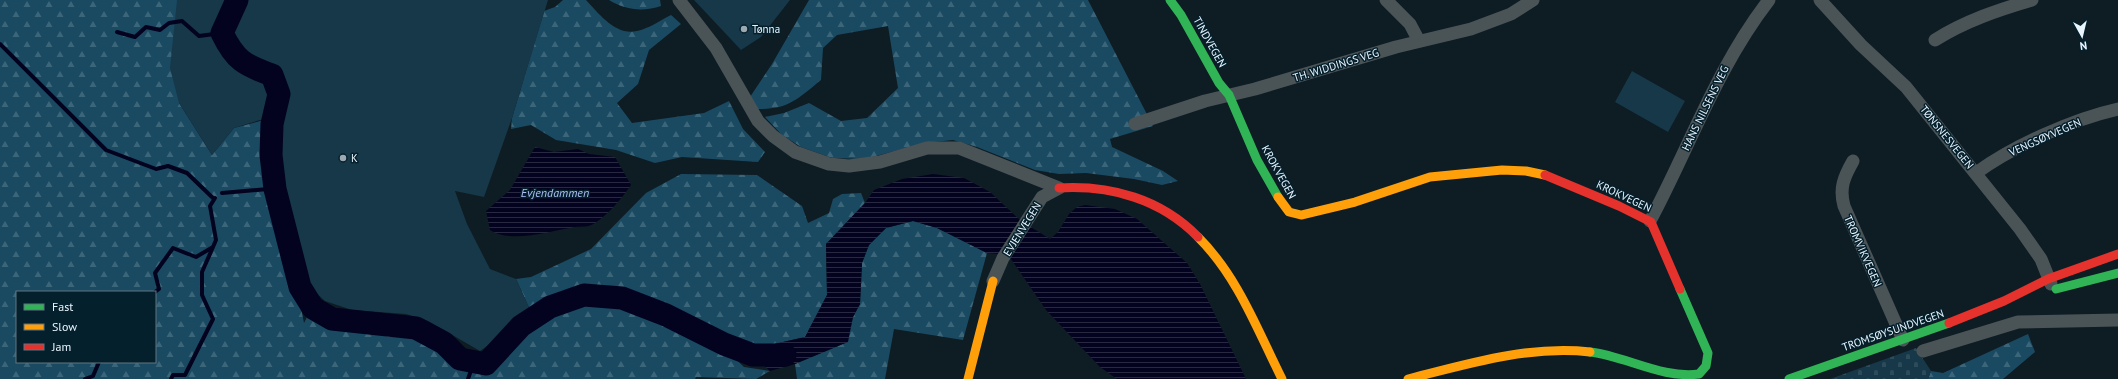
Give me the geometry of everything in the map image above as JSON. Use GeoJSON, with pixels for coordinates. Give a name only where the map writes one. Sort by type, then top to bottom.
{"type":"FeatureCollection","features":[{"type":"Feature","properties":{"kind":"main road","name":"TINDVEGEN"},"geometry":{"type":"LineString","coordinates":[[1170,0],[1181,14],[1219,83],[1229,96]]}},
{"type":"Feature","properties":{"kind":"main road","name":"KROKVEGEN"},"geometry":{"type":"LineString","coordinates":[[1229,96],[1254,154],[1275,194],[1285,208],[1295,214],[1306,214],[1345,205],[1430,177],[1515,170],[1546,175],[1650,221],[1708,353],[1706,366],[1699,374],[1690,376],[1677,375],[1597,353],[1565,350],[1519,355],[1408,379]]}},
{"type":"Feature","properties":{"kind":"main road","name":"EVJENVEGEN"},"geometry":{"type":"LineString","coordinates":[[1059,188],[1085,186],[1102,188],[1136,196],[1167,212],[1191,232],[1215,255],[1230,276],[1282,379]]}},
{"type":"Feature","properties":{"kind":"main road","name":"TROMSØYSUNDVEGEN"},"geometry":{"type":"LineString","coordinates":[[1789,379],[1903,340],[2051,284],[2118,254]]}},
{"type":"Feature","properties":{"kind":"main road","name":"TROMSØYSUNDVEGEN"},"geometry":{"type":"LineString","coordinates":[[2051,284],[2118,273]]}},
{"type":"Feature","properties":{"kind":"main road","name":"EVJENVEGEN"},"geometry":{"type":"LineString","coordinates":[[968,379],[993,281]]}},
{"type":"Feature","properties":{"kind":"street"},"geometry":{"type":"LineString","coordinates":[[678,0],[716,48],[758,121],[773,136],[795,152],[830,164],[849,166],[880,162],[927,148],[959,148],[1059,188]]}},
{"type":"Feature","properties":{"kind":"street"},"geometry":{"type":"LineString","coordinates":[[1386,0],[1410,24],[1419,41]]}},
{"type":"Feature","properties":{"kind":"street","name":"TH. WIDDINGS VEG"},"geometry":{"type":"LineString","coordinates":[[1135,124],[1198,103],[1229,96],[1419,41],[1471,29],[1516,12],[1533,0]]}},
{"type":"Feature","properties":{"kind":"street","name":"HANS NILSENS VEG"},"geometry":{"type":"LineString","coordinates":[[1650,221],[1732,53],[1746,30],[1769,0]]}},
{"type":"Feature","properties":{"kind":"street","name":"TØNSNESVEGEN"},"geometry":{"type":"LineString","coordinates":[[1820,0],[1861,45],[1906,87],[1976,173],[2041,259],[2051,284]]}},
{"type":"Feature","properties":{"kind":"street"},"geometry":{"type":"LineString","coordinates":[[1935,40],[1954,29],[1986,15],[2032,0]]}},
{"type":"Feature","properties":{"kind":"street","name":"VENGSØYVEGEN"},"geometry":{"type":"LineString","coordinates":[[1976,173],[1998,158],[2064,127],[2118,109]]}},
{"type":"Feature","properties":{"kind":"street","name":"TROMVIKVEGEN"},"geometry":{"type":"LineString","coordinates":[[1853,161],[1842,182],[1841,195],[1844,206],[1903,340]]}},
{"type":"Feature","properties":{"kind":"street","name":"EVJENVEGEN"},"geometry":{"type":"LineString","coordinates":[[993,281],[1003,258],[1042,197],[1059,188]]}},
{"type":"Feature","properties":{"kind":"street"},"geometry":{"type":"LineString","coordinates":[[1923,350],[2018,322],[2118,320]]}},
{"type":"Feature","properties":{"kind":"green space"},"geometry":{"type":"Polygon","coordinates":[[[0,0],[177,0],[179,103],[212,155],[234,128],[264,120],[264,180],[281,236],[285,264],[293,292],[301,308],[304,323],[311,309],[332,320],[416,330],[444,344],[460,361],[487,366],[522,328],[551,310],[583,297],[620,301],[664,316],[722,346],[744,367],[770,371],[756,379],[696,377],[695,379],[0,379],[0,0]]]}},
{"type":"Feature","properties":{"kind":"green space"},"geometry":{"type":"Polygon","coordinates":[[[177,0],[548,0],[512,118],[484,197],[455,191],[467,224],[490,269],[516,279],[532,314],[480,351],[428,321],[406,314],[352,310],[325,301],[314,291],[304,277],[279,184],[281,118],[260,120],[234,128],[212,155],[179,103],[170,68],[177,0]]]}},
{"type":"Feature","properties":{"kind":"green space"},"geometry":{"type":"Polygon","coordinates":[[[563,0],[586,0],[608,23],[629,32],[646,28],[671,15],[681,24],[649,50],[638,84],[617,103],[632,123],[704,113],[729,101],[743,129],[765,152],[758,162],[682,157],[655,163],[616,150],[556,140],[531,125],[511,129],[512,118],[544,11],[555,7],[563,0]]]}},
{"type":"Feature","properties":{"kind":"green space"},"geometry":{"type":"Polygon","coordinates":[[[609,0],[660,0],[661,6],[648,9],[634,9],[621,6],[609,0]]]}},
{"type":"Feature","properties":{"kind":"green space","name":"Tønna"},"geometry":{"type":"Polygon","coordinates":[[[694,0],[790,0],[761,37],[741,50],[694,0]]]}},
{"type":"Feature","properties":{"kind":"green space"},"geometry":{"type":"Polygon","coordinates":[[[809,0],[1088,0],[1153,126],[1110,139],[1112,147],[1163,171],[1178,181],[1162,185],[1134,179],[1086,173],[1059,174],[1035,170],[977,147],[953,140],[924,143],[865,159],[832,158],[801,147],[782,135],[765,117],[784,113],[809,103],[841,121],[867,118],[898,88],[888,26],[837,35],[823,48],[821,80],[790,103],[774,108],[752,109],[746,103],[772,64],[809,0]]]}},
{"type":"Feature","properties":{"kind":"green space"},"geometry":{"type":"Polygon","coordinates":[[[1632,71],[1685,101],[1668,132],[1615,102],[1632,71]]]}},
{"type":"Feature","properties":{"kind":"green space"},"geometry":{"type":"Polygon","coordinates":[[[681,174],[757,175],[802,206],[808,223],[829,213],[833,199],[842,194],[861,193],[865,203],[826,244],[827,295],[805,337],[752,349],[638,300],[584,292],[532,314],[516,279],[531,277],[591,249],[646,193],[681,174]]]}},
{"type":"Feature","properties":{"kind":"green space"},"geometry":{"type":"Polygon","coordinates":[[[913,221],[937,228],[987,253],[963,340],[894,329],[885,379],[797,379],[795,364],[847,342],[853,317],[860,304],[862,263],[869,245],[886,228],[913,221]]]}},
{"type":"Feature","properties":{"kind":"green space"},"geometry":{"type":"Polygon","coordinates":[[[2028,334],[2035,352],[2003,379],[1928,379],[1931,371],[1943,373],[2028,334]]]}},
{"type":"Feature","properties":{"kind":"green space"},"geometry":{"type":"Polygon","coordinates":[[[1916,348],[1931,371],[1928,379],[1830,379],[1916,348]]]}},
{"type":"Feature","properties":{"kind":"water","name":"Evjendammen"},"geometry":{"type":"Polygon","coordinates":[[[535,147],[554,152],[578,149],[589,154],[615,157],[631,185],[610,210],[590,226],[520,236],[499,234],[490,230],[486,211],[510,190],[535,147]]]}},
{"type":"Feature","properties":{"kind":"water"},"geometry":{"type":"Polygon","coordinates":[[[933,174],[964,178],[990,192],[1021,221],[1050,239],[1058,232],[1069,214],[1077,207],[1085,205],[1115,209],[1137,219],[1187,263],[1200,284],[1246,379],[1117,379],[1100,367],[1046,310],[1011,259],[1001,254],[987,253],[937,228],[913,221],[886,228],[869,245],[862,263],[860,304],[853,317],[848,342],[795,364],[770,371],[753,355],[752,349],[805,337],[827,295],[826,244],[865,203],[874,190],[902,179],[933,174]]]}},
{"type":"Feature","properties":{"kind":"waterway"},"geometry":{"type":"LineString","coordinates":[[237,0],[222,33],[236,56],[254,68],[272,75],[279,94],[272,124],[271,155],[275,189],[300,287],[313,308],[332,319],[416,328],[444,343],[460,359],[486,364],[521,326],[550,307],[584,295],[622,298],[666,315],[724,344],[753,355],[785,355]]}},
{"type":"Feature","properties":{"kind":"waterway"},"geometry":{"type":"LineString","coordinates":[[117,32],[135,37],[146,27],[160,30],[169,23],[182,21],[199,36],[222,33]]}},
{"type":"Feature","properties":{"kind":"waterway"},"geometry":{"type":"LineString","coordinates":[[0,44],[106,150],[156,169],[168,166],[187,173],[214,199]]}},
{"type":"Feature","properties":{"kind":"waterway"},"geometry":{"type":"LineString","coordinates":[[222,193],[268,189],[275,193]]}},
{"type":"Feature","properties":{"kind":"waterway"},"geometry":{"type":"LineString","coordinates":[[156,291],[159,289],[155,273],[173,248],[196,257],[213,247],[216,240],[210,206],[215,198]]}},
{"type":"Feature","properties":{"kind":"waterway"},"geometry":{"type":"LineString","coordinates":[[171,379],[173,375],[185,375],[213,319],[202,295],[202,272],[213,247]]}},
{"type":"Feature","properties":{"kind":"waterway"},"geometry":{"type":"LineString","coordinates":[[468,379],[474,362]]}},
{"type":"Feature","properties":{"kind":"waterway"},"geometry":{"type":"LineString","coordinates":[[85,379],[93,376],[99,363]]}},
{"type":"Feature","properties":{"kind":"traffic: fast"},"geometry":{"type":"LineString","coordinates":[[1170,0],[1181,15],[1219,83],[1229,95],[1257,160],[1278,197]]}},
{"type":"Feature","properties":{"kind":"traffic: fast"},"geometry":{"type":"LineString","coordinates":[[2056,289],[2118,273]]}},
{"type":"Feature","properties":{"kind":"traffic: fast"},"geometry":{"type":"LineString","coordinates":[[1590,352],[1604,354],[1671,373],[1685,375],[1699,374],[1706,366],[1708,353],[1680,289]]}},
{"type":"Feature","properties":{"kind":"traffic: fast"},"geometry":{"type":"LineString","coordinates":[[1789,379],[1949,323]]}},
{"type":"Feature","properties":{"kind":"traffic: slow"},"geometry":{"type":"LineString","coordinates":[[1278,197],[1289,212],[1301,215],[1355,202],[1430,177],[1502,170],[1526,171],[1545,175]]}},
{"type":"Feature","properties":{"kind":"traffic: slow"},"geometry":{"type":"LineString","coordinates":[[1198,237],[1212,253],[1236,286],[1282,379]]}},
{"type":"Feature","properties":{"kind":"traffic: slow"},"geometry":{"type":"LineString","coordinates":[[968,379],[993,281]]}},
{"type":"Feature","properties":{"kind":"traffic: slow"},"geometry":{"type":"LineString","coordinates":[[1408,379],[1498,357],[1544,351],[1590,352]]}},
{"type":"Feature","properties":{"kind":"traffic: jam"},"geometry":{"type":"LineString","coordinates":[[1545,175],[1619,206],[1651,222],[1680,289]]}},
{"type":"Feature","properties":{"kind":"traffic: jam"},"geometry":{"type":"LineString","coordinates":[[1059,188],[1097,189],[1134,197],[1168,213],[1184,224],[1198,237]]}},
{"type":"Feature","properties":{"kind":"traffic: jam"},"geometry":{"type":"LineString","coordinates":[[1949,323],[2004,301],[2048,279],[2118,254]]}},
{"type":"Feature","properties":{"kind":"place","name":"Tønna"},"geometry":{"type":"Point","coordinates":[744,29]}},
{"type":"Feature","properties":{"kind":"place","name":"K"},"geometry":{"type":"Point","coordinates":[343,158]}}]}
